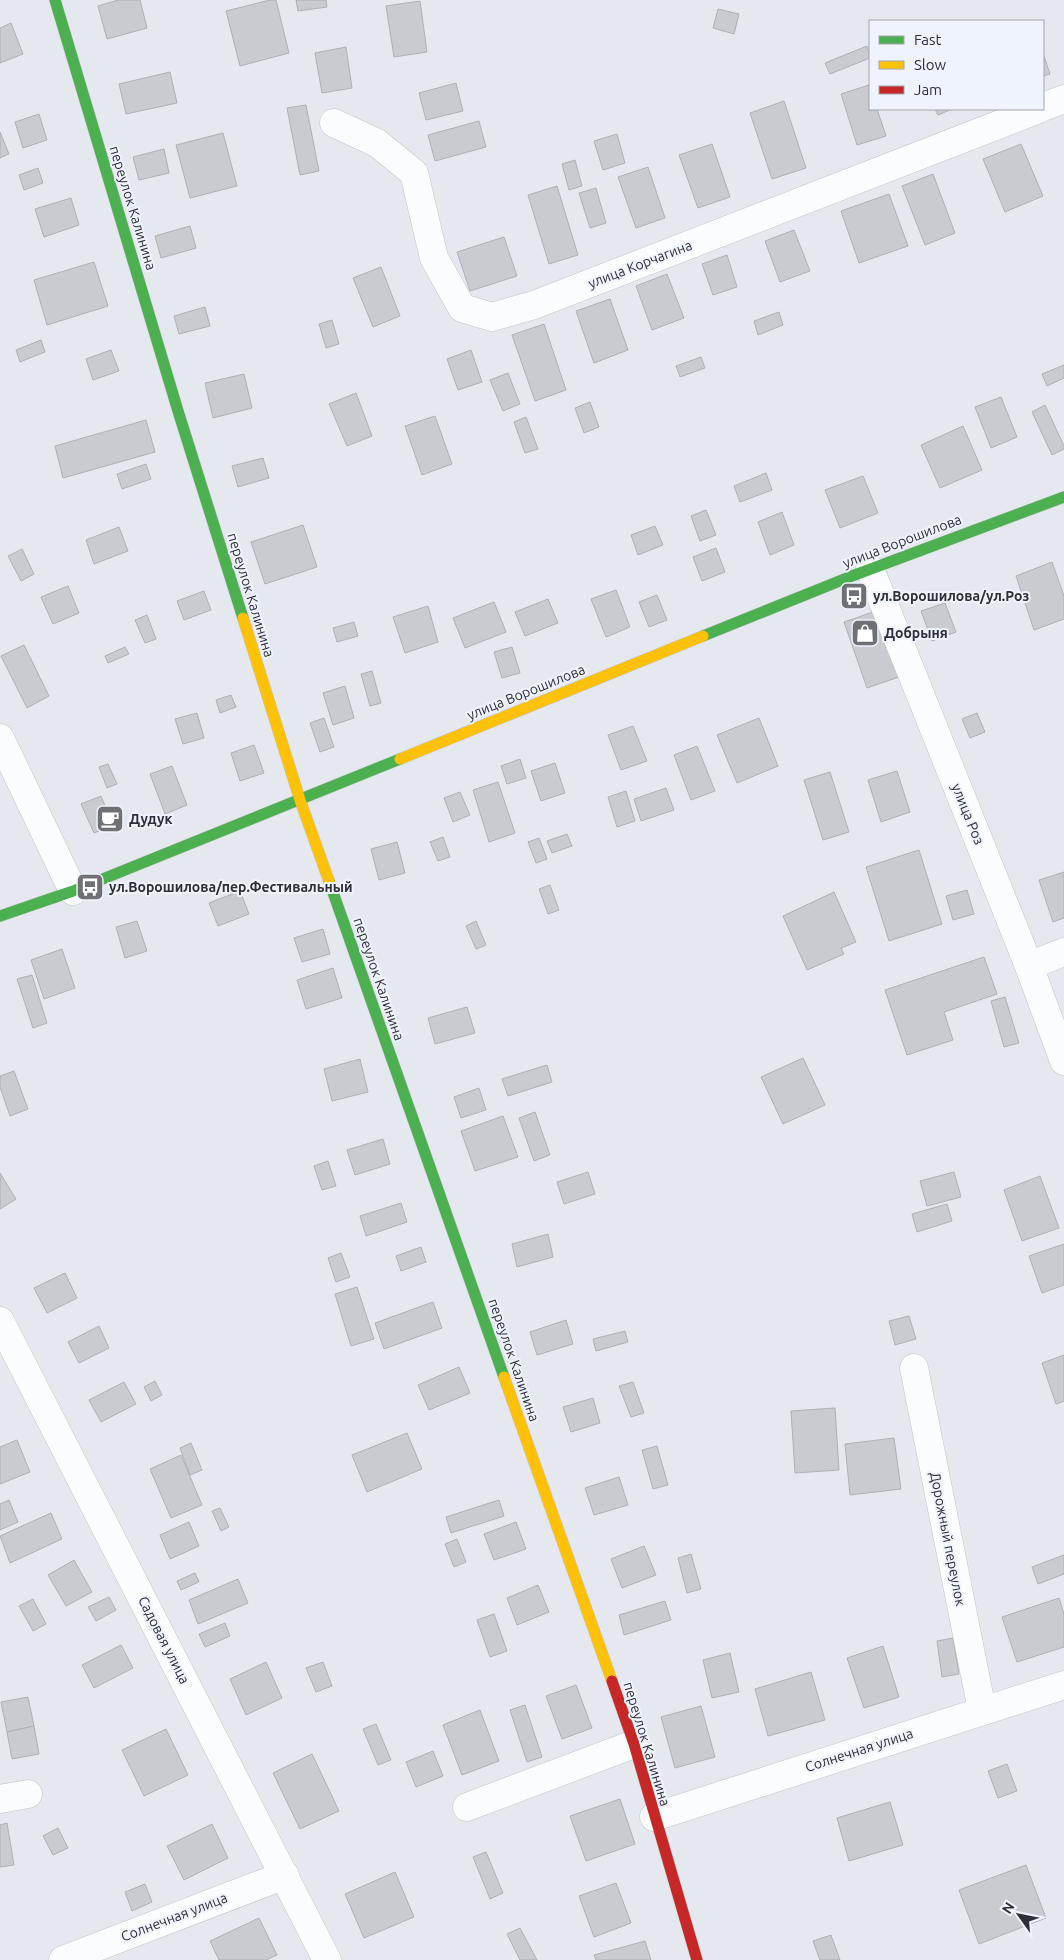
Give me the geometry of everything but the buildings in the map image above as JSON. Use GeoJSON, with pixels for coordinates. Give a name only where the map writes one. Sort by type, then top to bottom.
{"type":"FeatureCollection","features":[{"type":"Feature","properties":{"kind":"street","name":"переулок Калинина"},"geometry":{"type":"LineString","coordinates":[[55,0],[178,411],[300,800],[634,1744],[697,1960]]}},
{"type":"Feature","properties":{"kind":"street"},"geometry":{"type":"LineString","coordinates":[[1044,107],[1064,99]]}},
{"type":"Feature","properties":{"kind":"street","name":"улица Корчагина"},"geometry":{"type":"LineString","coordinates":[[334,123],[377,143],[414,173],[434,258],[462,308],[492,317],[534,305],[1036,110]]}},
{"type":"Feature","properties":{"kind":"street","name":"улица Ворошилова"},"geometry":{"type":"LineString","coordinates":[[0,916],[73,891],[870,569],[1064,497]]}},
{"type":"Feature","properties":{"kind":"street","name":"улица Роз"},"geometry":{"type":"LineString","coordinates":[[870,569],[1029,966],[1064,1061]]}},
{"type":"Feature","properties":{"kind":"street"},"geometry":{"type":"LineString","coordinates":[[0,738],[73,891]]}},
{"type":"Feature","properties":{"kind":"street"},"geometry":{"type":"LineString","coordinates":[[1029,966],[1064,952]]}},
{"type":"Feature","properties":{"kind":"street","name":"Садовая улица"},"geometry":{"type":"LineString","coordinates":[[0,1321],[327,1960]]}},
{"type":"Feature","properties":{"kind":"street","name":"Дорожный переулок"},"geometry":{"type":"LineString","coordinates":[[914,1368],[982,1710]]}},
{"type":"Feature","properties":{"kind":"street","name":"Солнечная улица"},"geometry":{"type":"LineString","coordinates":[[654,1817],[1064,1685]]}},
{"type":"Feature","properties":{"kind":"street"},"geometry":{"type":"LineString","coordinates":[[467,1807],[634,1744]]}},
{"type":"Feature","properties":{"kind":"street"},"geometry":{"type":"LineString","coordinates":[[0,1799],[28,1794]]}},
{"type":"Feature","properties":{"kind":"street","name":"Солнечная улица"},"geometry":{"type":"LineString","coordinates":[[63,1960],[285,1875]]}},
{"type":"Feature","properties":{"kind":"traffic: fast"},"geometry":{"type":"LineString","coordinates":[[55,0],[178,411],[243,618]]}},
{"type":"Feature","properties":{"kind":"traffic: fast"},"geometry":{"type":"LineString","coordinates":[[703,636],[852,576],[1064,497]]}},
{"type":"Feature","properties":{"kind":"traffic: fast"},"geometry":{"type":"LineString","coordinates":[[0,916],[73,891],[400,759]]}},
{"type":"Feature","properties":{"kind":"traffic: fast"},"geometry":{"type":"LineString","coordinates":[[329,881],[504,1377]]}},
{"type":"Feature","properties":{"kind":"traffic: slow"},"geometry":{"type":"LineString","coordinates":[[243,618],[300,800],[329,881]]}},
{"type":"Feature","properties":{"kind":"traffic: slow"},"geometry":{"type":"LineString","coordinates":[[400,759],[703,636]]}},
{"type":"Feature","properties":{"kind":"traffic: slow"},"geometry":{"type":"LineString","coordinates":[[504,1377],[612,1681]]}},
{"type":"Feature","properties":{"kind":"traffic: jam"},"geometry":{"type":"LineString","coordinates":[[612,1681],[634,1744],[697,1960]]}},
{"type":"Feature","properties":{"kind":"place","name":"ул.Ворошилова/ул.Роз"},"geometry":{"type":"Point","coordinates":[854,596]}},
{"type":"Feature","properties":{"kind":"place","name":"Добрыня"},"geometry":{"type":"Point","coordinates":[865,633]}},
{"type":"Feature","properties":{"kind":"place","name":"Дудук"},"geometry":{"type":"Point","coordinates":[110,819]}},
{"type":"Feature","properties":{"kind":"place","name":"ул.Ворошилова/пер.Фестивальный"},"geometry":{"type":"Point","coordinates":[90,887]}}]}
